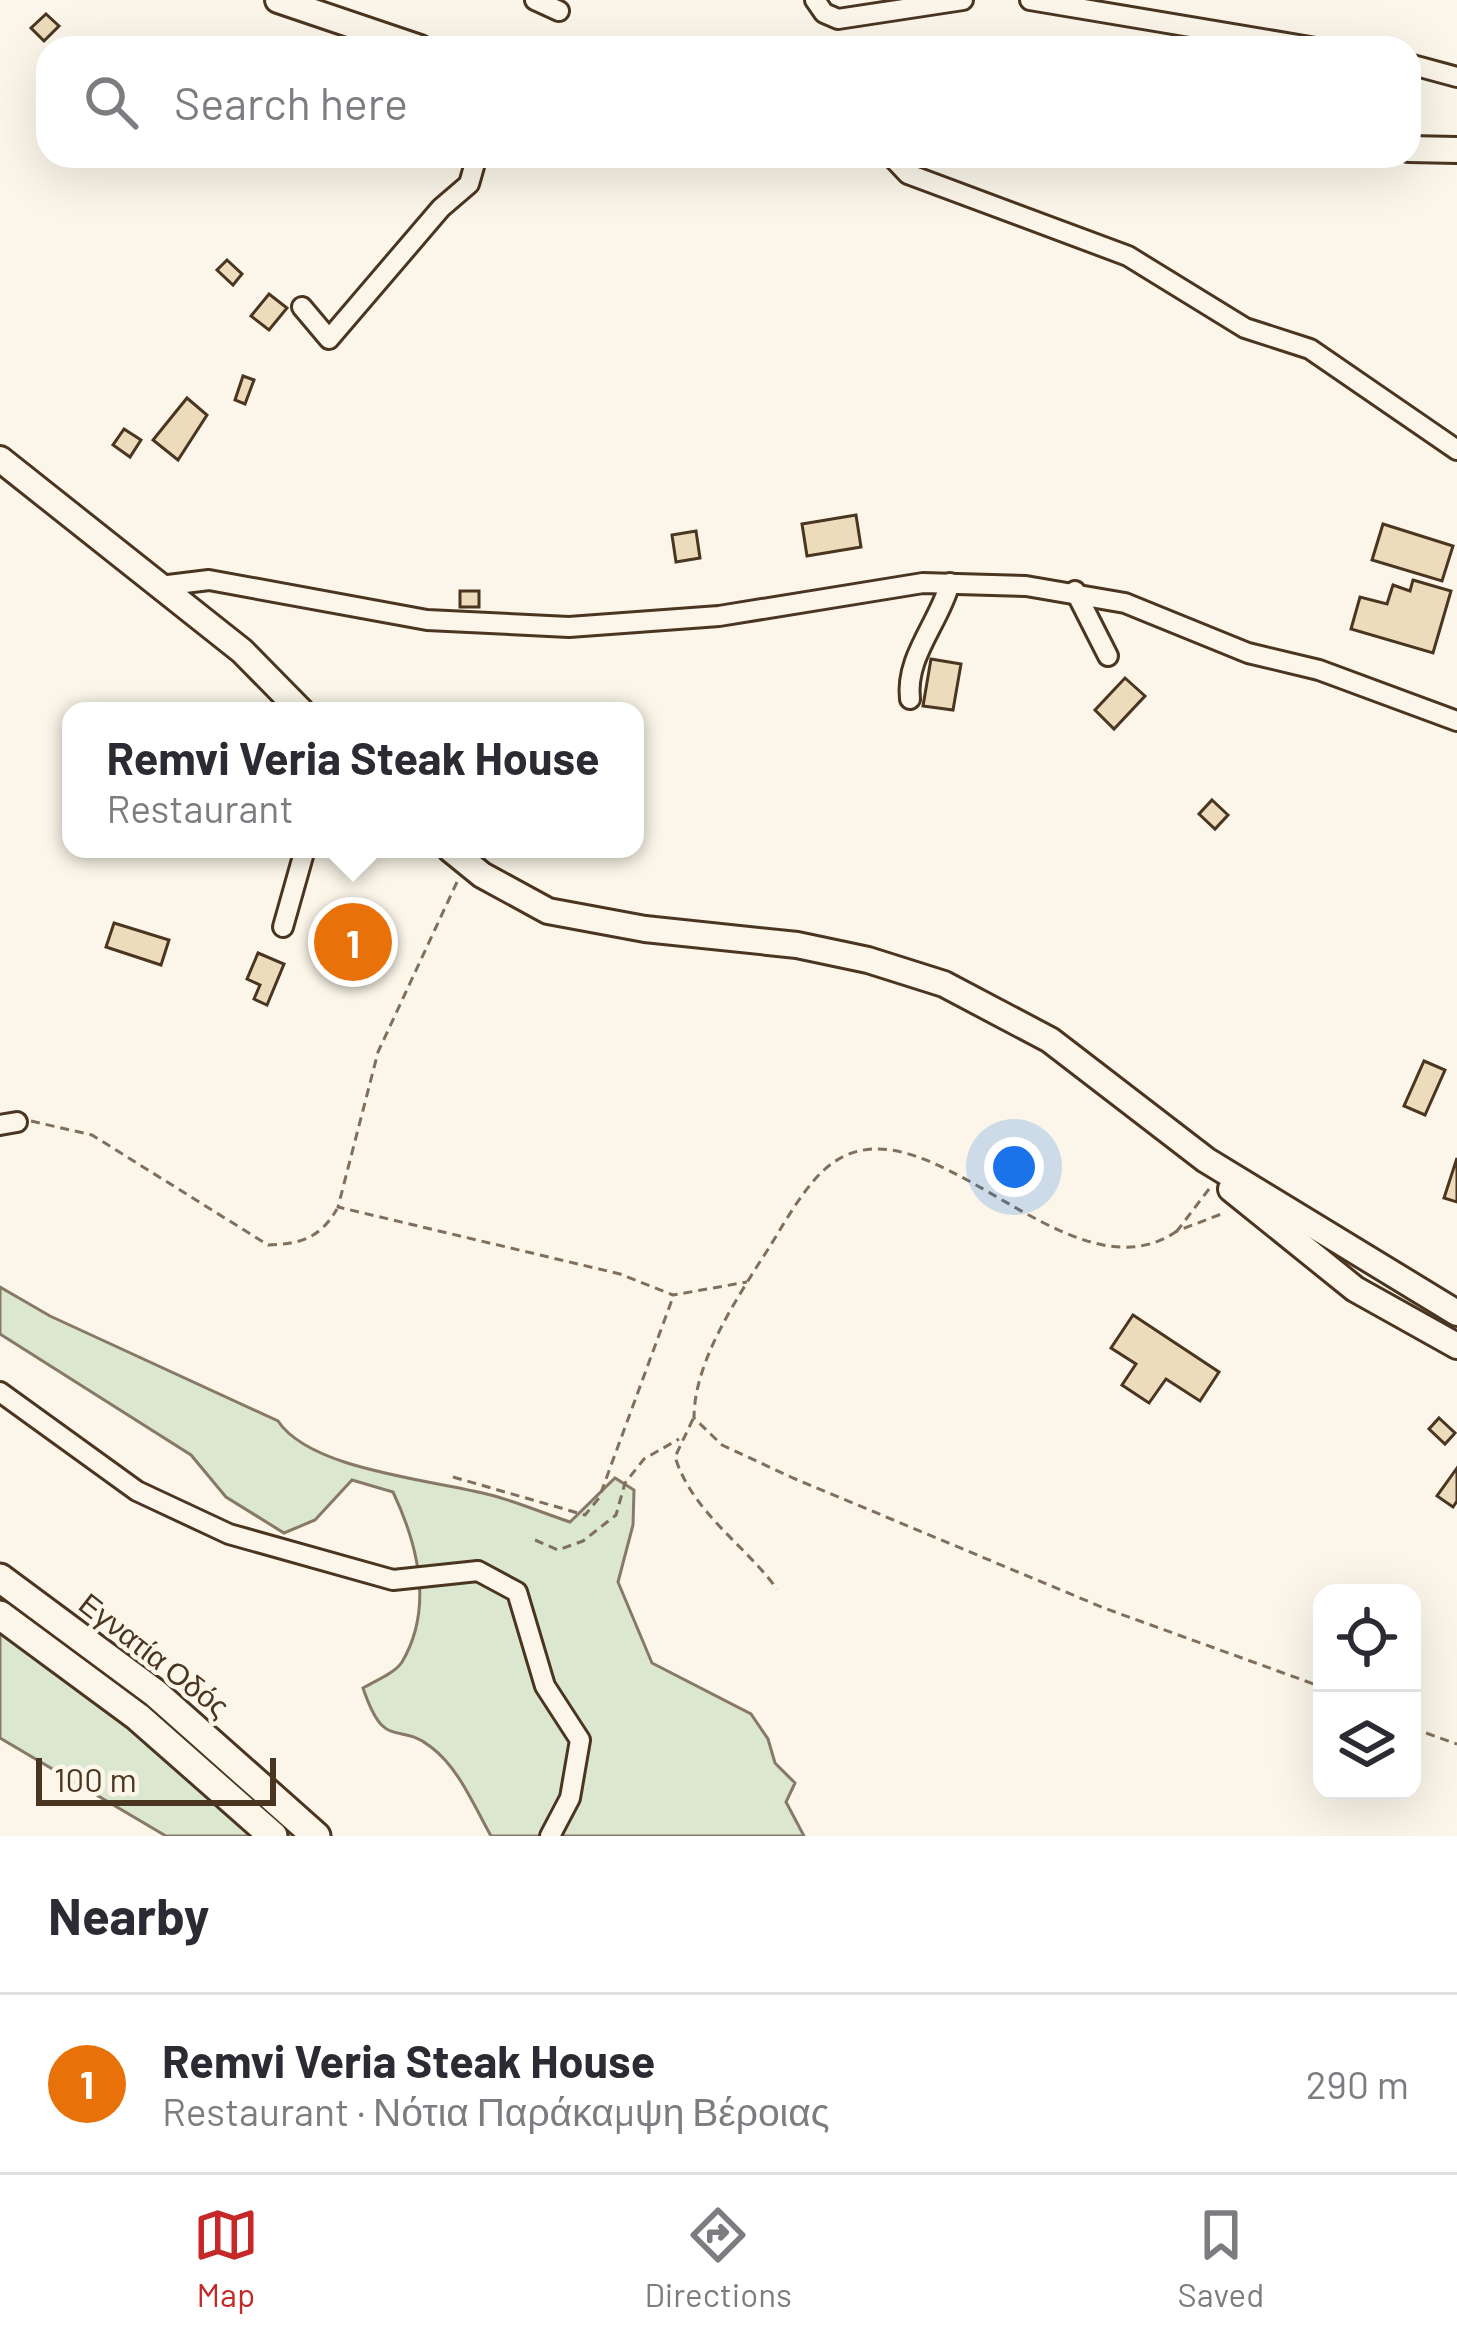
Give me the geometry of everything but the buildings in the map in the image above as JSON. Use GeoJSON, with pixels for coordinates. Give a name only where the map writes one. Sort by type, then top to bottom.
{"type":"FeatureCollection","features":[{"type":"Feature","properties":{"kind":"highway","name":"Εγνατία Οδός"},"geometry":{"type":"LineString","coordinates":[[0,1578],[155,1693],[316,1836]]}},
{"type":"Feature","properties":{"kind":"highway","name":"Εγνατία Οδός"},"geometry":{"type":"LineString","coordinates":[[0,1615],[138,1717],[273,1836]]}},
{"type":"Feature","properties":{"kind":"main road"},"geometry":{"type":"LineString","coordinates":[[278,0],[384,36]]}},
{"type":"Feature","properties":{"kind":"main road"},"geometry":{"type":"LineString","coordinates":[[1421,149],[1457,150]]}},
{"type":"Feature","properties":{"kind":"main road"},"geometry":{"type":"LineString","coordinates":[[0,459],[242,651],[292,702]]}},
{"type":"Feature","properties":{"kind":"main road"},"geometry":{"type":"LineString","coordinates":[[461,858],[519,897],[580,920],[796,945],[868,960],[944,984],[1050,1040],[1355,1289],[1457,1346]]}},
{"type":"Feature","properties":{"kind":"main road"},"geometry":{"type":"LineString","coordinates":[[1212,1169],[1457,1313]]}},
{"type":"Feature","properties":{"kind":"street"},"geometry":{"type":"LineString","coordinates":[[535,0],[560,11]]}},
{"type":"Feature","properties":{"kind":"street"},"geometry":{"type":"LineString","coordinates":[[815,0],[838,19],[963,0]]}},
{"type":"Feature","properties":{"kind":"street"},"geometry":{"type":"LineString","coordinates":[[1030,0],[1244,36]]}},
{"type":"Feature","properties":{"kind":"street"},"geometry":{"type":"LineString","coordinates":[[1421,67],[1457,77]]}},
{"type":"Feature","properties":{"kind":"street"},"geometry":{"type":"LineString","coordinates":[[302,307],[329,339],[441,208],[469,184],[474,168]]}},
{"type":"Feature","properties":{"kind":"street"},"geometry":{"type":"LineString","coordinates":[[903,168],[908,174],[1128,256],[1245,328],[1310,349],[1457,450]]}},
{"type":"Feature","properties":{"kind":"street"},"geometry":{"type":"LineString","coordinates":[[160,586],[209,580],[373,613],[569,627],[719,616],[876,588],[950,583],[1075,591],[1125,603],[1248,653],[1318,670],[1457,721]]}},
{"type":"Feature","properties":{"kind":"street"},"geometry":{"type":"LineString","coordinates":[[910,699],[908,682],[919,650],[943,610],[950,583]]}},
{"type":"Feature","properties":{"kind":"street"},"geometry":{"type":"LineString","coordinates":[[1075,591],[1108,656]]}},
{"type":"Feature","properties":{"kind":"street"},"geometry":{"type":"LineString","coordinates":[[284,927],[303,858]]}},
{"type":"Feature","properties":{"kind":"street"},"geometry":{"type":"LineString","coordinates":[[0,1392],[136,1491],[229,1534],[393,1580],[478,1570],[517,1592],[544,1686],[580,1740],[570,1798],[550,1836]]}},
{"type":"Feature","properties":{"kind":"path"},"geometry":{"type":"LineString","coordinates":[[9,1124],[92,1135],[268,1246],[309,1240],[326,1228],[338,1207],[378,1052],[457,858]]}},
{"type":"Feature","properties":{"kind":"path"},"geometry":{"type":"LineString","coordinates":[[535,1540],[558,1550],[584,1541],[616,1515],[625,1483],[644,1459],[665,1452],[680,1438],[694,1418],[694,1393],[748,1282],[824,1170],[853,1154],[925,1157],[1042,1223],[1090,1242],[1139,1248],[1251,1203]]}},
{"type":"Feature","properties":{"kind":"path"},"geometry":{"type":"LineString","coordinates":[[1177,1231],[1212,1169]]}},
{"type":"Feature","properties":{"kind":"path"},"geometry":{"type":"LineString","coordinates":[[338,1207],[620,1274],[673,1295],[748,1282]]}},
{"type":"Feature","properties":{"kind":"path"},"geometry":{"type":"LineString","coordinates":[[453,1477],[585,1516],[599,1498],[673,1295]]}},
{"type":"Feature","properties":{"kind":"path"},"geometry":{"type":"LineString","coordinates":[[694,1418],[722,1445],[793,1478],[1104,1608],[1313,1684]]}},
{"type":"Feature","properties":{"kind":"path"},"geometry":{"type":"LineString","coordinates":[[680,1438],[675,1457],[686,1492],[748,1550],[777,1588]]}},
{"type":"Feature","properties":{"kind":"path"},"geometry":{"type":"LineString","coordinates":[[1421,1731],[1457,1744]]}},
{"type":"Feature","properties":{"kind":"green space"},"geometry":{"type":"Polygon","coordinates":[[[0,1287],[50,1316],[278,1421],[295,1438],[347,1463],[498,1497],[570,1522],[615,1478],[634,1490],[633,1525],[618,1582],[652,1663],[751,1714],[768,1739],[775,1763],[795,1783],[786,1802],[804,1836],[491,1836],[450,1766],[419,1739],[385,1728],[363,1688],[399,1666],[418,1620],[415,1555],[393,1492],[352,1480],[315,1520],[284,1533],[226,1497],[191,1455],[0,1334],[0,1287]]]}},
{"type":"Feature","properties":{"kind":"green space"},"geometry":{"type":"Polygon","coordinates":[[[0,1628],[111,1708],[262,1836],[166,1836],[0,1738],[0,1628]]]}},
{"type":"Feature","properties":{"kind":"place","name":"Remvi Veria Steak House"},"geometry":{"type":"Point","coordinates":[353,942]}}]}
